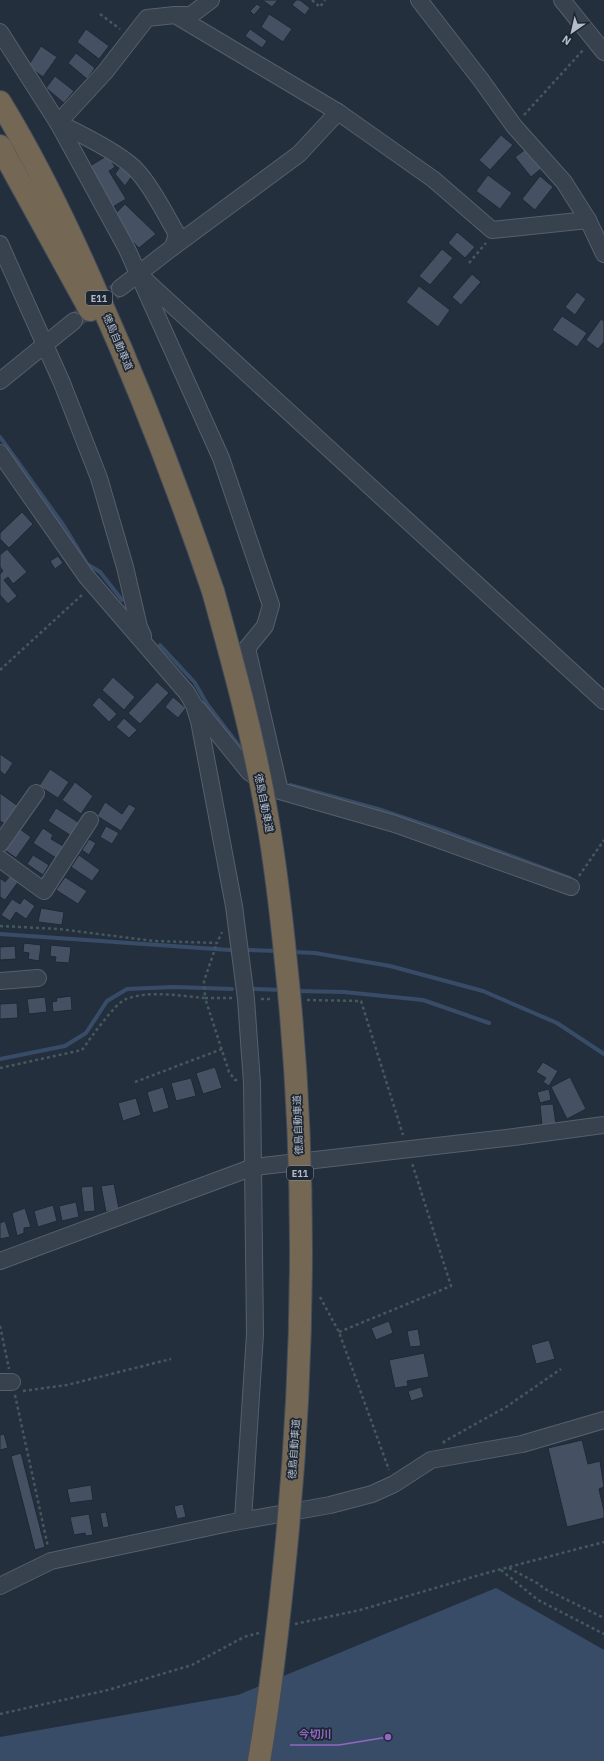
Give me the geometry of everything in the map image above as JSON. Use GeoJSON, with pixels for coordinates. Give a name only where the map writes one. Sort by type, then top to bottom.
{"type":"FeatureCollection","features":[{"type":"Feature","properties":{"kind":"highway","name":"徳島自動車道"},"geometry":{"type":"LineString","coordinates":[[0,102],[26,144],[74,241],[117,338],[182,500],[213,591],[239,686],[266,810],[281,910],[293,1028],[299,1134],[301,1239],[300,1352],[293,1478],[279,1619],[259,1761]]}},
{"type":"Feature","properties":{"kind":"highway","name":"徳島自動車道"},"geometry":{"type":"LineString","coordinates":[[0,146],[108,343],[182,500]]}},
{"type":"Feature","properties":{"kind":"street"},"geometry":{"type":"LineString","coordinates":[[58,123],[105,72],[147,18],[175,14],[191,15],[211,0]]}},
{"type":"Feature","properties":{"kind":"street"},"geometry":{"type":"LineString","coordinates":[[419,0],[481,80],[514,126],[564,182],[588,220],[604,254]]}},
{"type":"Feature","properties":{"kind":"street"},"geometry":{"type":"LineString","coordinates":[[562,0],[604,52]]}},
{"type":"Feature","properties":{"kind":"street"},"geometry":{"type":"LineString","coordinates":[[175,14],[338,112],[433,179],[492,230],[588,220]]}},
{"type":"Feature","properties":{"kind":"street"},"geometry":{"type":"LineString","coordinates":[[0,32],[58,123],[127,249],[221,458],[271,605],[265,626],[247,648],[280,791]]}},
{"type":"Feature","properties":{"kind":"street"},"geometry":{"type":"LineString","coordinates":[[120,288],[299,154],[338,112]]}},
{"type":"Feature","properties":{"kind":"street"},"geometry":{"type":"LineString","coordinates":[[58,123],[83,135],[138,171],[178,234],[173,247]]}},
{"type":"Feature","properties":{"kind":"street"},"geometry":{"type":"LineString","coordinates":[[0,244],[62,383],[99,478],[126,567],[139,627],[147,645]]}},
{"type":"Feature","properties":{"kind":"street"},"geometry":{"type":"LineString","coordinates":[[139,275],[604,701]]}},
{"type":"Feature","properties":{"kind":"street"},"geometry":{"type":"LineString","coordinates":[[0,381],[74,321]]}},
{"type":"Feature","properties":{"kind":"street"},"geometry":{"type":"LineString","coordinates":[[0,453],[93,584],[188,693],[200,721],[234,906],[246,999],[252,1083],[255,1334],[243,1520]]}},
{"type":"Feature","properties":{"kind":"street"},"geometry":{"type":"LineString","coordinates":[[194,705],[249,772],[280,791],[395,824],[572,887]]}},
{"type":"Feature","properties":{"kind":"street"},"geometry":{"type":"LineString","coordinates":[[2,836],[36,793]]}},
{"type":"Feature","properties":{"kind":"street"},"geometry":{"type":"LineString","coordinates":[[0,859],[44,891],[90,820]]}},
{"type":"Feature","properties":{"kind":"street"},"geometry":{"type":"LineString","coordinates":[[0,981],[38,978]]}},
{"type":"Feature","properties":{"kind":"street"},"geometry":{"type":"LineString","coordinates":[[0,1261],[254,1168],[604,1125]]}},
{"type":"Feature","properties":{"kind":"street"},"geometry":{"type":"LineString","coordinates":[[1,1582],[51,1561],[243,1520],[330,1505],[372,1494],[394,1484],[431,1460],[522,1444],[604,1420]]}},
{"type":"Feature","properties":{"kind":"path"},"geometry":{"type":"LineString","coordinates":[[312,0],[320,7],[325,0]]}},
{"type":"Feature","properties":{"kind":"path"},"geometry":{"type":"LineString","coordinates":[[100,14],[132,38]]}},
{"type":"Feature","properties":{"kind":"path"},"geometry":{"type":"LineString","coordinates":[[514,126],[593,40]]}},
{"type":"Feature","properties":{"kind":"path"},"geometry":{"type":"LineString","coordinates":[[469,263],[498,229]]}},
{"type":"Feature","properties":{"kind":"path"},"geometry":{"type":"LineString","coordinates":[[0,670],[93,584]]}},
{"type":"Feature","properties":{"kind":"path"},"geometry":{"type":"LineString","coordinates":[[572,887],[604,840]]}},
{"type":"Feature","properties":{"kind":"path"},"geometry":{"type":"LineString","coordinates":[[0,926],[59,929],[154,941],[216,944]]}},
{"type":"Feature","properties":{"kind":"path"},"geometry":{"type":"LineString","coordinates":[[0,1068],[82,1050],[106,1018],[124,999],[147,994],[205,998],[204,981],[216,944],[222,931]]}},
{"type":"Feature","properties":{"kind":"path"},"geometry":{"type":"LineString","coordinates":[[134,1082],[222,1049]]}},
{"type":"Feature","properties":{"kind":"path"},"geometry":{"type":"LineString","coordinates":[[339,1332],[451,1286],[408,1149]]}},
{"type":"Feature","properties":{"kind":"path"},"geometry":{"type":"LineString","coordinates":[[320,1297],[339,1332],[394,1484]]}},
{"type":"Feature","properties":{"kind":"path"},"geometry":{"type":"LineString","coordinates":[[0,1326],[9,1386],[51,1561]]}},
{"type":"Feature","properties":{"kind":"path"},"geometry":{"type":"LineString","coordinates":[[9,1386],[67,1385],[171,1359]]}},
{"type":"Feature","properties":{"kind":"path"},"geometry":{"type":"LineString","coordinates":[[431,1460],[445,1441],[506,1407],[561,1369]]}},
{"type":"Feature","properties":{"kind":"path"},"geometry":{"type":"LineString","coordinates":[[290,1625],[360,1610],[500,1569],[604,1542]]}},
{"type":"Feature","properties":{"kind":"path"},"geometry":{"type":"LineString","coordinates":[[509,1567],[545,1589],[604,1618]]}},
{"type":"Feature","properties":{"kind":"path"},"geometry":{"type":"LineString","coordinates":[[500,1569],[538,1600],[604,1634]]}},
{"type":"Feature","properties":{"kind":"path"},"geometry":{"type":"LineString","coordinates":[[0,1714],[108,1690],[192,1665],[244,1637],[267,1631]]}},
{"type":"Feature","properties":{"kind":"water"},"geometry":{"type":"Polygon","coordinates":[[[496,1588],[604,1650],[604,1761],[0,1761],[0,1737],[238,1695],[496,1588]]]}},
{"type":"Feature","properties":{"kind":"building"},"geometry":{"type":"Polygon","coordinates":[[[262,0],[278,0],[272,7],[262,0]]]}},
{"type":"Feature","properties":{"kind":"building"},"geometry":{"type":"Polygon","coordinates":[[[296,0],[300,0],[310,8],[305,15],[292,5],[296,0]]]}},
{"type":"Feature","properties":{"kind":"building"},"geometry":{"type":"Polygon","coordinates":[[[257,4],[261,7],[254,15],[250,11],[257,4]]]}},
{"type":"Feature","properties":{"kind":"building"},"geometry":{"type":"Polygon","coordinates":[[[269,14],[292,29],[283,42],[261,27],[269,14]]]}},
{"type":"Feature","properties":{"kind":"building"},"geometry":{"type":"Polygon","coordinates":[[[86,29],[109,46],[99,59],[77,42],[86,29]]]}},
{"type":"Feature","properties":{"kind":"building"},"geometry":{"type":"Polygon","coordinates":[[[250,29],[267,41],[262,48],[245,36],[250,29]]]}},
{"type":"Feature","properties":{"kind":"building"},"geometry":{"type":"Polygon","coordinates":[[[41,46],[57,57],[43,77],[28,66],[41,46]]]}},
{"type":"Feature","properties":{"kind":"building"},"geometry":{"type":"Polygon","coordinates":[[[76,53],[95,68],[87,79],[68,63],[76,53]]]}},
{"type":"Feature","properties":{"kind":"building"},"geometry":{"type":"Polygon","coordinates":[[[55,76],[74,91],[64,103],[46,88],[55,76]]]}},
{"type":"Feature","properties":{"kind":"building"},"geometry":{"type":"Polygon","coordinates":[[[501,135],[513,145],[490,170],[479,160],[501,135]]]}},
{"type":"Feature","properties":{"kind":"building"},"geometry":{"type":"Polygon","coordinates":[[[526,149],[542,168],[531,177],[515,157],[526,149]]]}},
{"type":"Feature","properties":{"kind":"building"},"geometry":{"type":"Polygon","coordinates":[[[108,155],[115,167],[109,171],[126,199],[111,208],[87,168],[108,155]]]}},
{"type":"Feature","properties":{"kind":"building"},"geometry":{"type":"Polygon","coordinates":[[[120,167],[132,176],[125,186],[115,174],[120,167]]]}},
{"type":"Feature","properties":{"kind":"building"},"geometry":{"type":"Polygon","coordinates":[[[488,175],[512,193],[500,209],[476,191],[488,175]]]}},
{"type":"Feature","properties":{"kind":"building"},"geometry":{"type":"Polygon","coordinates":[[[540,176],[553,187],[535,210],[522,199],[540,176]]]}},
{"type":"Feature","properties":{"kind":"building"},"geometry":{"type":"Polygon","coordinates":[[[125,204],[156,234],[139,248],[127,236],[115,214],[125,204]]]}},
{"type":"Feature","properties":{"kind":"building"},"geometry":{"type":"Polygon","coordinates":[[[457,232],[475,247],[465,258],[448,243],[457,232]]]}},
{"type":"Feature","properties":{"kind":"building"},"geometry":{"type":"Polygon","coordinates":[[[442,249],[453,258],[430,285],[419,276],[442,249]]]}},
{"type":"Feature","properties":{"kind":"building"},"geometry":{"type":"Polygon","coordinates":[[[472,274],[481,282],[461,305],[452,297],[472,274]]]}},
{"type":"Feature","properties":{"kind":"building"},"geometry":{"type":"Polygon","coordinates":[[[419,286],[450,310],[438,327],[406,302],[419,286]]]}},
{"type":"Feature","properties":{"kind":"building"},"geometry":{"type":"Polygon","coordinates":[[[577,292],[586,299],[575,315],[565,307],[577,292]]]}},
{"type":"Feature","properties":{"kind":"building"},"geometry":{"type":"Polygon","coordinates":[[[562,316],[587,333],[577,347],[552,330],[562,316]]]}},
{"type":"Feature","properties":{"kind":"building"},"geometry":{"type":"Polygon","coordinates":[[[601,319],[604,321],[604,342],[598,349],[586,340],[601,319]]]}},
{"type":"Feature","properties":{"kind":"building"},"geometry":{"type":"Polygon","coordinates":[[[22,512],[33,524],[9,548],[0,539],[0,533],[22,512]]]}},
{"type":"Feature","properties":{"kind":"building"},"geometry":{"type":"Polygon","coordinates":[[[7,549],[27,572],[13,584],[8,577],[4,580],[17,596],[8,604],[0,595],[0,574],[3,571],[0,567],[0,555],[7,549]]]}},
{"type":"Feature","properties":{"kind":"building"},"geometry":{"type":"Polygon","coordinates":[[[58,556],[63,563],[55,569],[50,561],[58,556]]]}},
{"type":"Feature","properties":{"kind":"building"},"geometry":{"type":"Polygon","coordinates":[[[113,677],[135,697],[124,710],[102,690],[113,677]]]}},
{"type":"Feature","properties":{"kind":"building"},"geometry":{"type":"Polygon","coordinates":[[[157,682],[169,693],[140,724],[128,713],[157,682]]]}},
{"type":"Feature","properties":{"kind":"building"},"geometry":{"type":"Polygon","coordinates":[[[99,697],[117,714],[109,722],[92,705],[99,697]]]}},
{"type":"Feature","properties":{"kind":"building"},"geometry":{"type":"Polygon","coordinates":[[[173,697],[186,708],[178,718],[165,707],[173,697]]]}},
{"type":"Feature","properties":{"kind":"building"},"geometry":{"type":"Polygon","coordinates":[[[124,718],[137,730],[129,738],[116,727],[124,718]]]}},
{"type":"Feature","properties":{"kind":"building"},"geometry":{"type":"Polygon","coordinates":[[[0,754],[13,763],[5,775],[0,771],[0,754]]]}},
{"type":"Feature","properties":{"kind":"building"},"geometry":{"type":"Polygon","coordinates":[[[50,769],[69,782],[58,798],[39,786],[50,769]]]}},
{"type":"Feature","properties":{"kind":"building"},"geometry":{"type":"Polygon","coordinates":[[[75,782],[93,796],[81,814],[62,800],[75,782]]]}},
{"type":"Feature","properties":{"kind":"building"},"geometry":{"type":"Polygon","coordinates":[[[0,793],[18,806],[5,824],[0,821],[0,793]]]}},
{"type":"Feature","properties":{"kind":"building"},"geometry":{"type":"Polygon","coordinates":[[[105,802],[122,814],[129,804],[136,808],[121,831],[97,816],[105,802]]]}},
{"type":"Feature","properties":{"kind":"building"},"geometry":{"type":"Polygon","coordinates":[[[56,808],[81,824],[73,837],[48,821],[56,808]]]}},
{"type":"Feature","properties":{"kind":"building"},"geometry":{"type":"Polygon","coordinates":[[[106,826],[119,833],[112,844],[100,837],[106,826]]]}},
{"type":"Feature","properties":{"kind":"building"},"geometry":{"type":"Polygon","coordinates":[[[17,827],[31,837],[16,858],[2,848],[17,827]]]}},
{"type":"Feature","properties":{"kind":"building"},"geometry":{"type":"Polygon","coordinates":[[[43,828],[53,835],[51,839],[63,846],[56,858],[33,843],[43,828]]]}},
{"type":"Feature","properties":{"kind":"building"},"geometry":{"type":"Polygon","coordinates":[[[89,839],[96,843],[89,855],[82,850],[89,839]]]}},
{"type":"Feature","properties":{"kind":"building"},"geometry":{"type":"Polygon","coordinates":[[[33,855],[49,865],[43,875],[27,864],[33,855]]]}},
{"type":"Feature","properties":{"kind":"building"},"geometry":{"type":"Polygon","coordinates":[[[79,855],[100,870],[92,881],[71,867],[79,855]]]}},
{"type":"Feature","properties":{"kind":"building"},"geometry":{"type":"Polygon","coordinates":[[[13,872],[21,878],[5,900],[0,897],[0,878],[5,882],[13,872]]]}},
{"type":"Feature","properties":{"kind":"building"},"geometry":{"type":"Polygon","coordinates":[[[65,877],[87,891],[78,904],[56,890],[65,877]]]}},
{"type":"Feature","properties":{"kind":"building"},"geometry":{"type":"Polygon","coordinates":[[[24,898],[35,906],[26,919],[16,912],[10,921],[1,915],[12,899],[20,904],[24,898]]]}},
{"type":"Feature","properties":{"kind":"building"},"geometry":{"type":"Polygon","coordinates":[[[41,908],[64,912],[62,925],[38,922],[41,908]]]}},
{"type":"Feature","properties":{"kind":"building"},"geometry":{"type":"Polygon","coordinates":[[[24,943],[41,945],[39,961],[28,959],[29,953],[23,952],[24,943]]]}},
{"type":"Feature","properties":{"kind":"building"},"geometry":{"type":"Polygon","coordinates":[[[51,945],[71,947],[69,963],[55,962],[56,957],[50,956],[51,945]]]}},
{"type":"Feature","properties":{"kind":"building"},"geometry":{"type":"Polygon","coordinates":[[[15,946],[16,959],[0,960],[0,947],[15,946]]]}},
{"type":"Feature","properties":{"kind":"building"},"geometry":{"type":"Polygon","coordinates":[[[71,996],[72,1010],[53,1012],[52,1002],[57,1001],[56,998],[71,996]]]}},
{"type":"Feature","properties":{"kind":"building"},"geometry":{"type":"Polygon","coordinates":[[[45,997],[47,1012],[29,1014],[27,999],[45,997]]]}},
{"type":"Feature","properties":{"kind":"building"},"geometry":{"type":"Polygon","coordinates":[[[17,1003],[18,1018],[0,1019],[0,1004],[17,1003]]]}},
{"type":"Feature","properties":{"kind":"building"},"geometry":{"type":"Polygon","coordinates":[[[543,1062],[558,1071],[549,1086],[543,1082],[546,1078],[536,1072],[543,1062]]]}},
{"type":"Feature","properties":{"kind":"building"},"geometry":{"type":"Polygon","coordinates":[[[215,1067],[222,1088],[203,1094],[196,1073],[215,1067]]]}},
{"type":"Feature","properties":{"kind":"building"},"geometry":{"type":"Polygon","coordinates":[[[570,1077],[586,1109],[567,1119],[551,1087],[570,1077]]]}},
{"type":"Feature","properties":{"kind":"building"},"geometry":{"type":"Polygon","coordinates":[[[191,1078],[196,1096],[176,1101],[171,1083],[191,1078]]]}},
{"type":"Feature","properties":{"kind":"building"},"geometry":{"type":"Polygon","coordinates":[[[163,1087],[169,1108],[153,1113],[147,1092],[163,1087]]]}},
{"type":"Feature","properties":{"kind":"building"},"geometry":{"type":"Polygon","coordinates":[[[549,1089],[551,1100],[540,1103],[537,1092],[549,1089]]]}},
{"type":"Feature","properties":{"kind":"building"},"geometry":{"type":"Polygon","coordinates":[[[136,1098],[141,1115],[123,1121],[118,1103],[136,1098]]]}},
{"type":"Feature","properties":{"kind":"building"},"geometry":{"type":"Polygon","coordinates":[[[553,1104],[556,1124],[542,1126],[540,1105],[553,1104]]]}},
{"type":"Feature","properties":{"kind":"building"},"geometry":{"type":"Polygon","coordinates":[[[114,1184],[119,1209],[106,1212],[101,1186],[114,1184]]]}},
{"type":"Feature","properties":{"kind":"building"},"geometry":{"type":"Polygon","coordinates":[[[93,1186],[95,1211],[84,1212],[81,1187],[93,1186]]]}},
{"type":"Feature","properties":{"kind":"building"},"geometry":{"type":"Polygon","coordinates":[[[76,1202],[79,1217],[62,1221],[59,1206],[76,1202]]]}},
{"type":"Feature","properties":{"kind":"building"},"geometry":{"type":"Polygon","coordinates":[[[53,1205],[57,1221],[38,1227],[34,1211],[53,1205]]]}},
{"type":"Feature","properties":{"kind":"building"},"geometry":{"type":"Polygon","coordinates":[[[25,1208],[31,1227],[24,1228],[24,1233],[17,1236],[12,1213],[25,1208]]]}},
{"type":"Feature","properties":{"kind":"building"},"geometry":{"type":"Polygon","coordinates":[[[5,1221],[10,1237],[0,1239],[0,1223],[5,1221]]]}},
{"type":"Feature","properties":{"kind":"building"},"geometry":{"type":"Polygon","coordinates":[[[389,1321],[393,1333],[376,1340],[371,1328],[389,1321]]]}},
{"type":"Feature","properties":{"kind":"building"},"geometry":{"type":"Polygon","coordinates":[[[418,1329],[421,1346],[410,1347],[407,1331],[418,1329]]]}},
{"type":"Feature","properties":{"kind":"building"},"geometry":{"type":"Polygon","coordinates":[[[549,1340],[555,1359],[536,1364],[531,1345],[549,1340]]]}},
{"type":"Feature","properties":{"kind":"building"},"geometry":{"type":"Polygon","coordinates":[[[424,1353],[429,1377],[407,1381],[408,1386],[395,1388],[389,1360],[424,1353]]]}},
{"type":"Feature","properties":{"kind":"building"},"geometry":{"type":"Polygon","coordinates":[[[421,1387],[424,1397],[411,1401],[408,1391],[421,1387]]]}},
{"type":"Feature","properties":{"kind":"building"},"geometry":{"type":"Polygon","coordinates":[[[4,1434],[8,1448],[0,1450],[0,1435],[4,1434]]]}},
{"type":"Feature","properties":{"kind":"building"},"geometry":{"type":"Polygon","coordinates":[[[582,1440],[588,1464],[600,1461],[604,1487],[599,1489],[604,1518],[567,1527],[548,1448],[582,1440]]]}},
{"type":"Feature","properties":{"kind":"building"},"geometry":{"type":"Polygon","coordinates":[[[21,1453],[45,1547],[35,1550],[11,1456],[21,1453]]]}},
{"type":"Feature","properties":{"kind":"building"},"geometry":{"type":"Polygon","coordinates":[[[91,1485],[93,1500],[70,1503],[67,1489],[91,1485]]]}},
{"type":"Feature","properties":{"kind":"building"},"geometry":{"type":"Polygon","coordinates":[[[183,1504],[186,1517],[177,1519],[174,1506],[183,1504]]]}},
{"type":"Feature","properties":{"kind":"building"},"geometry":{"type":"Polygon","coordinates":[[[106,1512],[109,1527],[103,1528],[100,1513],[106,1512]]]}},
{"type":"Feature","properties":{"kind":"building"},"geometry":{"type":"Polygon","coordinates":[[[89,1514],[93,1535],[86,1536],[85,1533],[74,1535],[70,1517],[89,1514]]]}},
{"type":"Feature","properties":{"kind":"waterway"},"geometry":{"type":"LineString","coordinates":[[0,437],[64,526],[87,564],[100,572],[122,600]]}},
{"type":"Feature","properties":{"kind":"waterway"},"geometry":{"type":"LineString","coordinates":[[160,645],[195,683],[207,704],[246,755]]}},
{"type":"Feature","properties":{"kind":"waterway"},"geometry":{"type":"LineString","coordinates":[[290,785],[378,809],[449,833],[570,878]]}},
{"type":"Feature","properties":{"kind":"waterway"},"geometry":{"type":"LineString","coordinates":[[0,934],[230,950]]}},
{"type":"Feature","properties":{"kind":"waterway"},"geometry":{"type":"LineString","coordinates":[[249,950],[278,951]]}},
{"type":"Feature","properties":{"kind":"waterway"},"geometry":{"type":"LineString","coordinates":[[291,952],[315,953],[390,966],[483,991],[557,1023],[604,1054]]}},
{"type":"Feature","properties":{"kind":"waterway"},"geometry":{"type":"LineString","coordinates":[[0,1059],[65,1046],[86,1033],[107,1001],[127,989],[174,987],[232,989]]}},
{"type":"Feature","properties":{"kind":"waterway"},"geometry":{"type":"LineString","coordinates":[[253,989],[283,990]]}},
{"type":"Feature","properties":{"kind":"waterway"},"geometry":{"type":"LineString","coordinates":[[295,991],[344,992],[423,1000],[489,1023]]}},
{"type":"Feature","properties":{"kind":"tunnel"},"geometry":{"type":"LineString","coordinates":[[74,321],[120,288]]}},
{"type":"Feature","properties":{"kind":"place","name":"今切川"},"geometry":{"type":"Point","coordinates":[388,1737]}}]}
